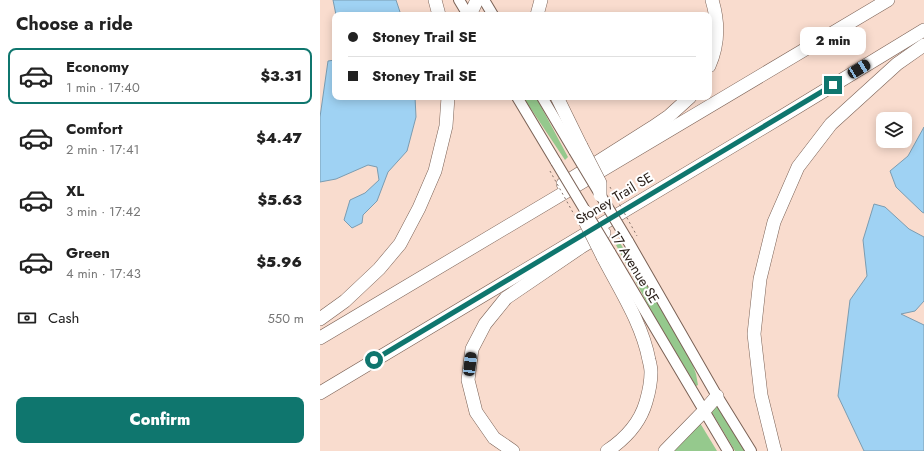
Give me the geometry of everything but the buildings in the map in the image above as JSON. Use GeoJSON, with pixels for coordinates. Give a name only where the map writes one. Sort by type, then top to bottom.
{"type":"FeatureCollection","features":[{"type":"Feature","properties":{"kind":"highway"},"geometry":{"type":"LineString","coordinates":[[435,0],[438,12]]}},
{"type":"Feature","properties":{"kind":"highway"},"geometry":{"type":"LineString","coordinates":[[471,12],[477,0]]}},
{"type":"Feature","properties":{"kind":"highway"},"geometry":{"type":"LineString","coordinates":[[538,12],[541,0]]}},
{"type":"Feature","properties":{"kind":"highway"},"geometry":{"type":"LineString","coordinates":[[712,0],[716,14],[717,29],[716,44],[712,59]]}},
{"type":"Feature","properties":{"kind":"highway"},"geometry":{"type":"LineString","coordinates":[[320,338],[888,0]]}},
{"type":"Feature","properties":{"kind":"highway","name":"Stoney Trail SE"},"geometry":{"type":"LineString","coordinates":[[320,393],[924,30]]}},
{"type":"Feature","properties":{"kind":"highway"},"geometry":{"type":"LineString","coordinates":[[775,451],[761,395],[754,334],[760,279],[774,222],[798,167],[831,124],[897,64],[924,45]]}},
{"type":"Feature","properties":{"kind":"highway"},"geometry":{"type":"LineString","coordinates":[[320,319],[345,301],[379,269],[400,244],[420,208],[435,171],[446,126],[448,100]]}},
{"type":"Feature","properties":{"kind":"highway"},"geometry":{"type":"LineString","coordinates":[[558,100],[578,149],[600,183],[600,195]]}},
{"type":"Feature","properties":{"kind":"highway"},"geometry":{"type":"LineString","coordinates":[[416,282],[423,272],[653,127],[669,116],[687,100]]}},
{"type":"Feature","properties":{"kind":"highway"},"geometry":{"type":"LineString","coordinates":[[513,451],[494,438],[476,412],[468,380],[472,349],[484,324],[506,298],[581,247],[768,130],[781,117]]}},
{"type":"Feature","properties":{"kind":"highway"},"geometry":{"type":"LineString","coordinates":[[581,215],[607,254],[641,332],[651,371],[649,393],[643,411],[632,431],[607,451]]}},
{"type":"Feature","properties":{"kind":"highway"},"geometry":{"type":"LineString","coordinates":[[665,451],[717,396]]}},
{"type":"Feature","properties":{"kind":"main road"},"geometry":{"type":"LineString","coordinates":[[459,0],[467,12]]}},
{"type":"Feature","properties":{"kind":"main road"},"geometry":{"type":"LineString","coordinates":[[484,0],[491,12]]}},
{"type":"Feature","properties":{"kind":"main road"},"geometry":{"type":"LineString","coordinates":[[519,100],[556,162],[581,215]]}},
{"type":"Feature","properties":{"kind":"main road"},"geometry":{"type":"LineString","coordinates":[[544,100],[578,149]]}},
{"type":"Feature","properties":{"kind":"main road","name":"17 Avenue SE"},"geometry":{"type":"LineString","coordinates":[[600,195],[632,238],[717,396],[751,451]]}},
{"type":"Feature","properties":{"kind":"main road","name":"17 Avenue SE"},"geometry":{"type":"LineString","coordinates":[[607,254],[728,451]]}},
{"type":"Feature","properties":{"kind":"path"},"geometry":{"type":"LineString","coordinates":[[550,172],[581,215]]}},
{"type":"Feature","properties":{"kind":"path"},"geometry":{"type":"LineString","coordinates":[[607,182],[632,238]]}},
{"type":"Feature","properties":{"kind":"green space"},"geometry":{"type":"Polygon","coordinates":[[[525,100],[538,100],[568,157],[565,160],[525,100]]]}},
{"type":"Feature","properties":{"kind":"green space"},"geometry":{"type":"Polygon","coordinates":[[[620,243],[654,295],[691,360],[698,385],[696,386],[653,314],[616,245],[620,243]]]}},
{"type":"Feature","properties":{"kind":"green space"},"geometry":{"type":"Polygon","coordinates":[[[718,405],[748,451],[735,451],[711,411],[718,405]]]}},
{"type":"Feature","properties":{"kind":"green space"},"geometry":{"type":"Polygon","coordinates":[[[700,423],[717,451],[672,451],[700,423]]]}},
{"type":"Feature","properties":{"kind":"water"},"geometry":{"type":"Polygon","coordinates":[[[333,0],[396,0],[400,12],[335,12],[333,0]]]}},
{"type":"Feature","properties":{"kind":"water"},"geometry":{"type":"Polygon","coordinates":[[[332,60],[332,100],[415,100],[416,117],[407,151],[388,172],[377,201],[363,215],[362,223],[352,228],[344,220],[350,200],[365,193],[379,180],[377,167],[368,165],[336,179],[320,182],[320,117],[328,61],[332,60]]]}},
{"type":"Feature","properties":{"kind":"water"},"geometry":{"type":"Polygon","coordinates":[[[924,127],[924,213],[896,187],[890,171],[908,156],[924,127]]]}},
{"type":"Feature","properties":{"kind":"water"},"geometry":{"type":"Polygon","coordinates":[[[874,204],[885,207],[909,229],[924,237],[924,301],[915,311],[901,314],[924,325],[924,451],[864,451],[838,396],[850,300],[867,276],[863,240],[874,204]]]}},
{"type":"Feature","properties":{"kind":"route"},"geometry":{"type":"LineString","coordinates":[[374,360],[833,85]]}}]}
